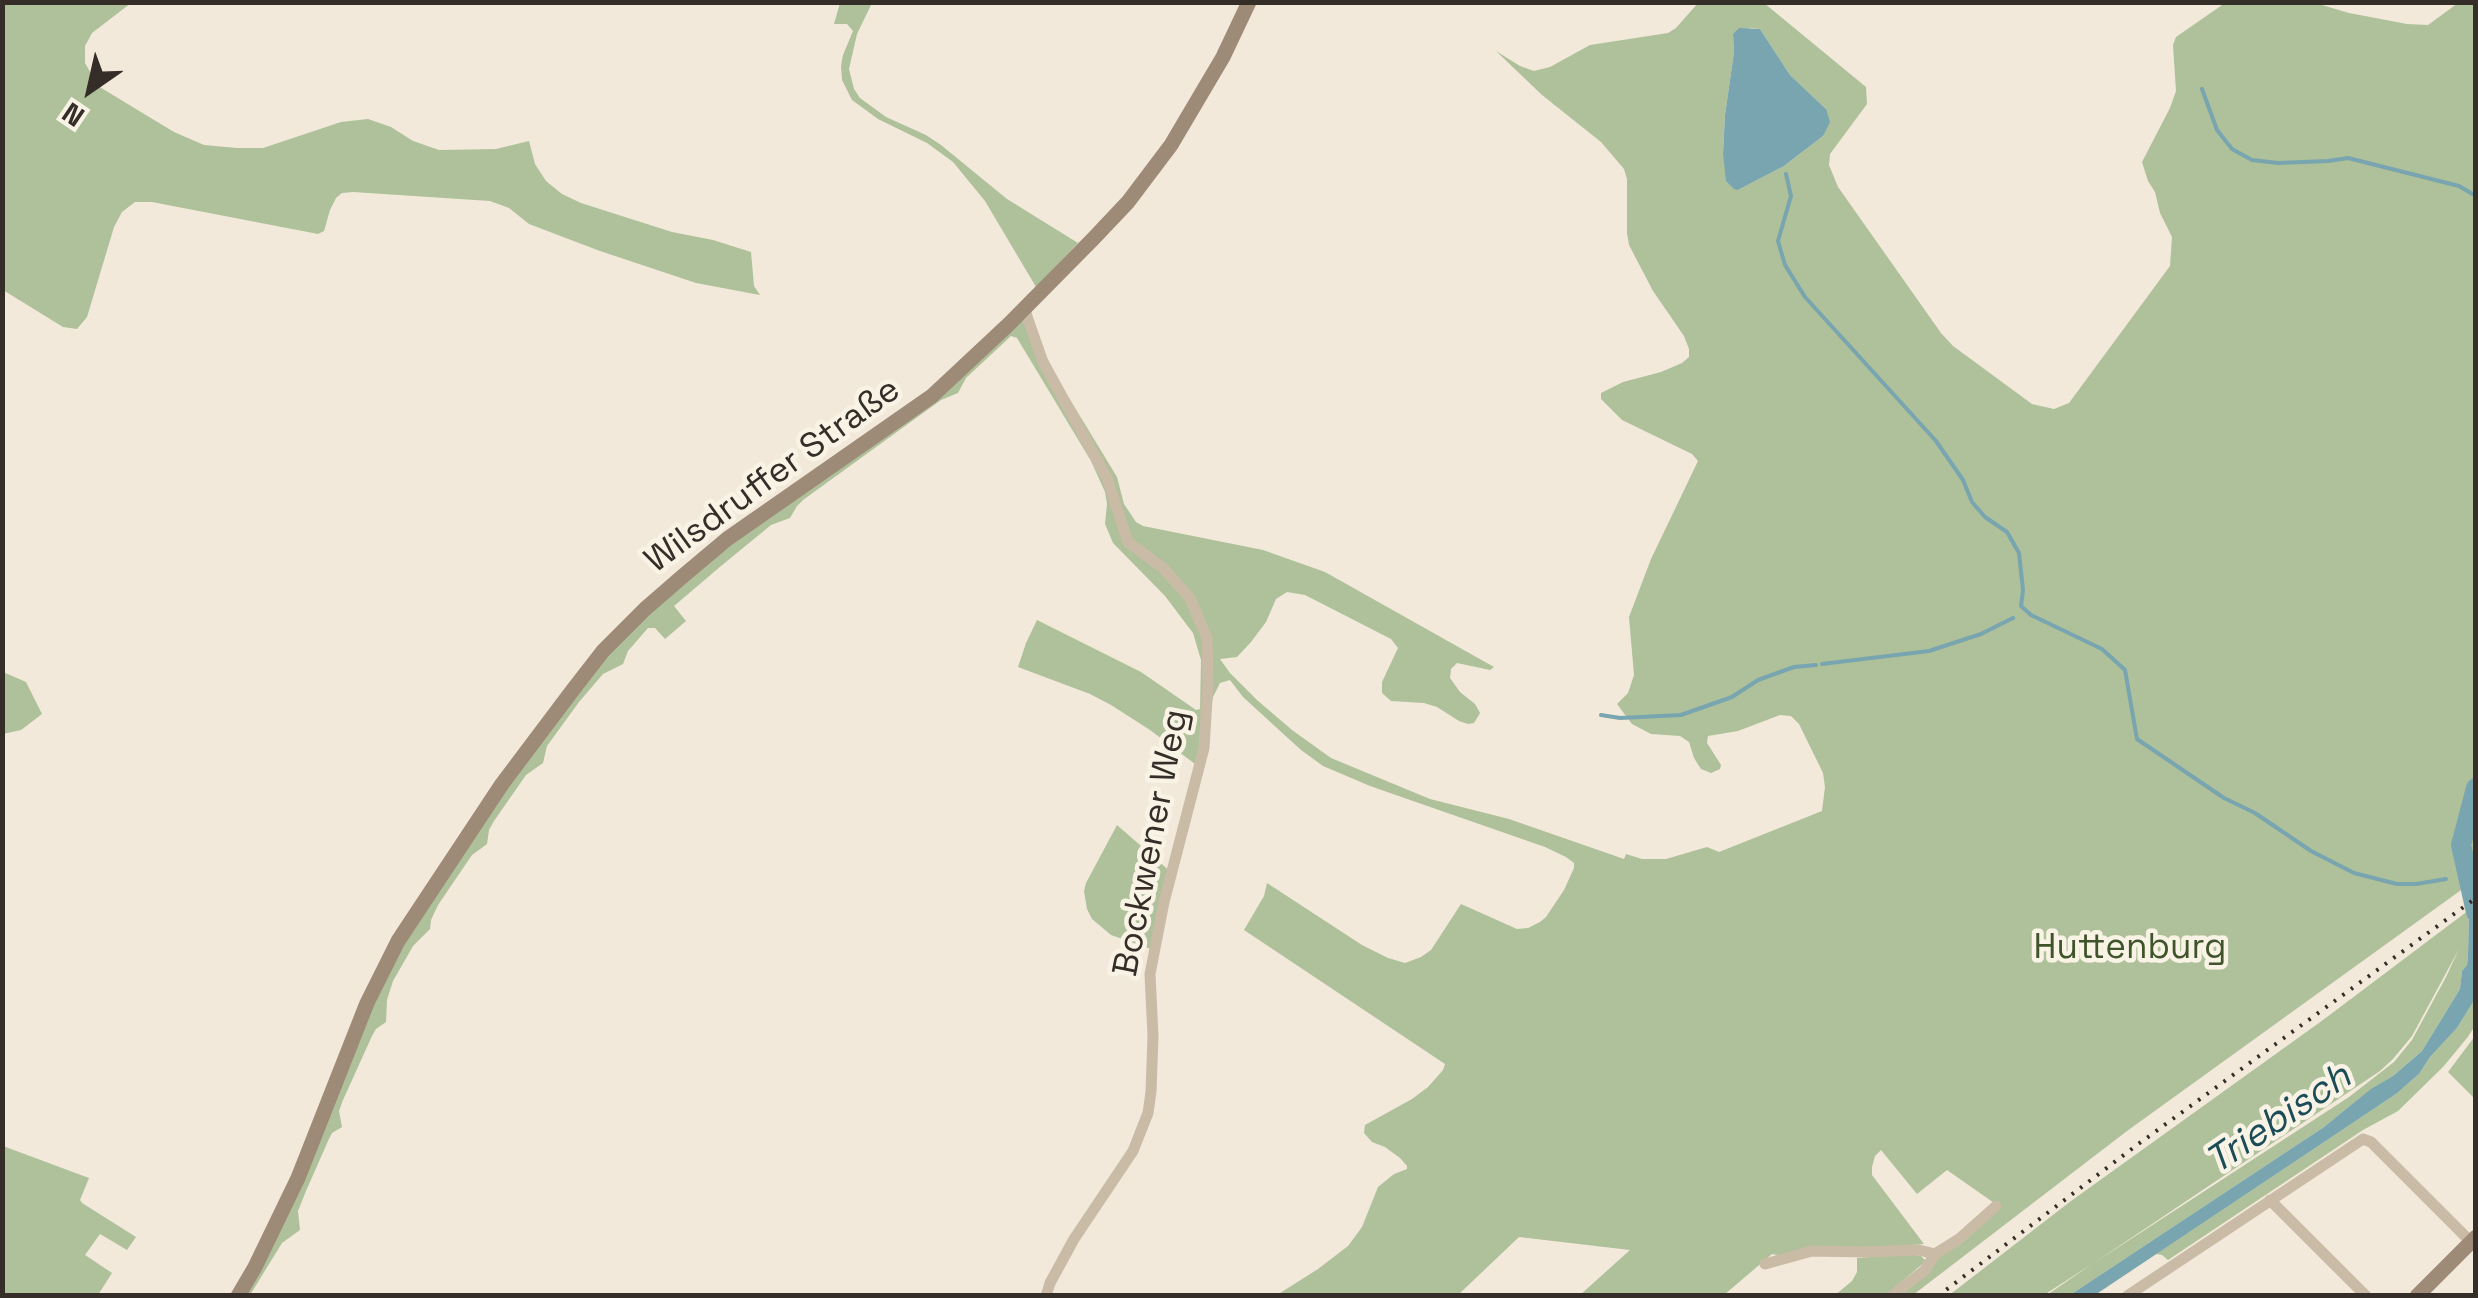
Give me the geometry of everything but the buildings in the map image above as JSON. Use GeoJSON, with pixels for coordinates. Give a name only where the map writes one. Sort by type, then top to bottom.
{"type":"FeatureCollection","features":[{"type":"Feature","properties":{"kind":"main road","name":"Wilsdruffer Straße"},"geometry":{"type":"LineString","coordinates":[[238,1296],[298,1178],[367,1003],[398,941],[502,784],[603,651],[645,609],[727,540],[932,396],[1024,308],[1128,202],[1150,174],[1203,94],[1249,2]]}},
{"type":"Feature","properties":{"kind":"main road"},"geometry":{"type":"LineString","coordinates":[[2418,1296],[2474,1240]]}},
{"type":"Feature","properties":{"kind":"street","name":"Bockwener Weg"},"geometry":{"type":"LineString","coordinates":[[1024,308],[1043,362],[1107,478],[1128,542],[1163,568],[1190,598],[1207,638],[1204,748],[1164,902],[1150,974],[1153,1036],[1148,1113],[1134,1151],[1074,1239],[1046,1296]]}},
{"type":"Feature","properties":{"kind":"street"},"geometry":{"type":"LineString","coordinates":[[2127,1296],[2363,1139],[2474,1240]]}},
{"type":"Feature","properties":{"kind":"street"},"geometry":{"type":"LineString","coordinates":[[2270,1200],[2366,1296]]}},
{"type":"Feature","properties":{"kind":"street"},"geometry":{"type":"LineString","coordinates":[[1892,1296],[1996,1206]]}},
{"type":"Feature","properties":{"kind":"street"},"geometry":{"type":"LineString","coordinates":[[1765,1264],[1812,1252],[1918,1250],[1936,1254]]}},
{"type":"Feature","properties":{"kind":"green space"},"geometry":{"type":"Polygon","coordinates":[[[2,3],[131,3],[92,33],[85,46],[85,63],[98,86],[174,132],[204,145],[263,148],[341,122],[368,119],[439,150],[496,149],[529,141],[535,164],[546,181],[562,194],[672,232],[751,252],[754,286],[760,295],[696,283],[600,251],[529,224],[509,208],[490,201],[342,193],[330,210],[324,231],[318,234],[135,202],[122,212],[114,227],[87,317],[77,329],[63,327],[3,290],[2,3]]]}},
{"type":"Feature","properties":{"kind":"green space"},"geometry":{"type":"Polygon","coordinates":[[[840,3],[872,3],[857,34],[849,69],[860,98],[886,117],[926,135],[1007,199],[1078,243],[1036,287],[985,201],[953,162],[852,100],[842,80],[841,66],[853,31],[847,24],[834,24],[840,3]]]}},
{"type":"Feature","properties":{"kind":"green space","name":"Huttenburg"},"geometry":{"type":"Polygon","coordinates":[[[1698,3],[1764,3],[1866,87],[1867,104],[1830,154],[1829,165],[1838,187],[1953,346],[2032,404],[2054,409],[2069,403],[2170,266],[2172,237],[2142,162],[2176,91],[2176,37],[2225,3],[2315,3],[2349,13],[2428,25],[2458,3],[2475,3],[2475,880],[2127,1131],[1913,1295],[1893,1295],[1935,1254],[1997,1205],[1947,1170],[1917,1194],[1881,1150],[1875,1156],[1872,1175],[1924,1244],[1772,1254],[1724,1295],[1580,1295],[1630,1250],[1519,1237],[1458,1295],[1277,1295],[1348,1246],[1362,1227],[1378,1187],[1407,1169],[1400,1158],[1372,1142],[1364,1133],[1365,1125],[1428,1087],[1445,1064],[1244,930],[1264,896],[1267,883],[1362,945],[1405,963],[1431,950],[1461,904],[1517,929],[1540,922],[1564,890],[1574,863],[1545,847],[1323,766],[1243,697],[1230,680],[1220,683],[1213,697],[1199,767],[1111,705],[1018,667],[1037,620],[1141,672],[1200,709],[1201,660],[1193,633],[1165,596],[1113,543],[1105,524],[1105,492],[1091,461],[1017,338],[1011,336],[966,378],[958,393],[941,400],[803,500],[790,518],[771,525],[721,566],[674,606],[686,621],[665,639],[655,628],[648,628],[628,651],[623,664],[603,674],[579,702],[547,746],[543,763],[526,775],[494,821],[487,844],[472,855],[438,905],[430,929],[413,946],[393,981],[386,1022],[372,1036],[343,1100],[339,1111],[342,1127],[332,1133],[298,1211],[300,1230],[282,1243],[250,1295],[238,1296],[255,1267],[367,1003],[502,784],[645,609],[1031,311],[1055,375],[1117,477],[1124,504],[1136,522],[1263,550],[1325,572],[1494,667],[1490,670],[1457,663],[1451,669],[1450,678],[1480,713],[1474,723],[1459,721],[1424,703],[1391,701],[1382,693],[1382,682],[1398,648],[1391,639],[1305,595],[1287,592],[1276,599],[1266,622],[1237,657],[1220,659],[1257,700],[1331,758],[1430,799],[1509,819],[1624,859],[1626,854],[1666,859],[1707,847],[1719,852],[1822,811],[1823,773],[1799,724],[1791,716],[1780,715],[1738,731],[1708,736],[1707,743],[1721,765],[1711,773],[1701,769],[1689,742],[1680,736],[1651,734],[1632,724],[1617,704],[1628,693],[1634,675],[1629,617],[1651,559],[1698,461],[1692,454],[1622,420],[1601,399],[1601,393],[1682,363],[1689,357],[1689,349],[1629,245],[1624,169],[1601,142],[1542,95],[1496,51],[1534,71],[1550,67],[1590,45],[1668,33],[1698,3]],[[1760,29],[1733,34],[1723,153],[1738,190],[1784,166],[1823,136],[1826,109],[1790,75],[1760,29]]]}},
{"type":"Feature","properties":{"kind":"green space"},"geometry":{"type":"Polygon","coordinates":[[[3,672],[26,682],[42,714],[21,730],[3,734],[3,672]]]}},
{"type":"Feature","properties":{"kind":"green space"},"geometry":{"type":"Polygon","coordinates":[[[1117,825],[1172,873],[1154,950],[1111,935],[1092,919],[1087,909],[1086,883],[1117,825]]]}},
{"type":"Feature","properties":{"kind":"green space"},"geometry":{"type":"Polygon","coordinates":[[[2469,910],[2467,965],[2462,971],[2460,989],[2422,1051],[2393,1076],[2324,1127],[2070,1295],[2047,1295],[2092,1264],[2044,1295],[1948,1296],[2071,1201],[2469,910]],[[2459,949],[2412,1036],[2380,1071],[2094,1263],[2349,1097],[2394,1062],[2412,1040],[2459,949]]]}},
{"type":"Feature","properties":{"kind":"green space"},"geometry":{"type":"Polygon","coordinates":[[[2475,999],[2475,1026],[2467,1038],[2398,1111],[2363,1130],[2168,1260],[2156,1254],[2396,1094],[2419,1074],[2475,999]]]}},
{"type":"Feature","properties":{"kind":"green space"},"geometry":{"type":"Polygon","coordinates":[[[2475,1036],[2475,1099],[2448,1072],[2475,1036]]]}},
{"type":"Feature","properties":{"kind":"green space"},"geometry":{"type":"Polygon","coordinates":[[[3,1146],[89,1178],[82,1203],[136,1237],[127,1250],[100,1234],[85,1255],[112,1273],[98,1295],[3,1295],[3,1146]]]}},
{"type":"Feature","properties":{"kind":"green space"},"geometry":{"type":"Polygon","coordinates":[[[1910,1254],[1926,1261],[1886,1295],[1834,1296],[1852,1281],[1857,1258],[1910,1254]]]}},
{"type":"Feature","properties":{"kind":"water"},"geometry":{"type":"Polygon","coordinates":[[[1739,28],[1760,29],[1790,75],[1826,109],[1830,122],[1823,136],[1784,166],[1738,190],[1726,181],[1723,153],[1733,34],[1739,28]]]}},
{"type":"Feature","properties":{"kind":"water"},"geometry":{"type":"Polygon","coordinates":[[[2475,905],[2475,999],[2419,1074],[2396,1094],[2095,1295],[2070,1295],[2324,1127],[2422,1051],[2460,989],[2462,971],[2467,965],[2469,910],[2475,905]]]}},
{"type":"Feature","properties":{"kind":"waterway"},"geometry":{"type":"LineString","coordinates":[[2202,89],[2217,130],[2232,149],[2252,160],[2278,163],[2348,158],[2459,186],[2476,196]]}},
{"type":"Feature","properties":{"kind":"waterway"},"geometry":{"type":"LineString","coordinates":[[1786,174],[1791,196],[1778,241],[1785,265],[1805,297],[1936,441],[1963,480],[1972,502],[2007,532],[2019,553],[2021,606],[2031,615],[2102,649],[2125,670],[2137,739],[2224,798],[2354,873],[2397,884],[2446,879]]}},
{"type":"Feature","properties":{"kind":"waterway"},"geometry":{"type":"LineString","coordinates":[[1822,664],[1929,651],[1981,634],[2013,618]]}},
{"type":"Feature","properties":{"kind":"waterway"},"geometry":{"type":"LineString","coordinates":[[1601,715],[1681,715],[1732,697],[1758,680],[1794,667],[1816,665]]}},
{"type":"Feature","properties":{"kind":"waterway","name":"Triebisch"},"geometry":{"type":"LineString","coordinates":[[2476,788],[2461,845],[2476,912]]}},
{"type":"Feature","properties":{"kind":"railway"},"geometry":{"type":"LineString","coordinates":[[1938,1296],[2137,1145],[2476,898]]}}]}
